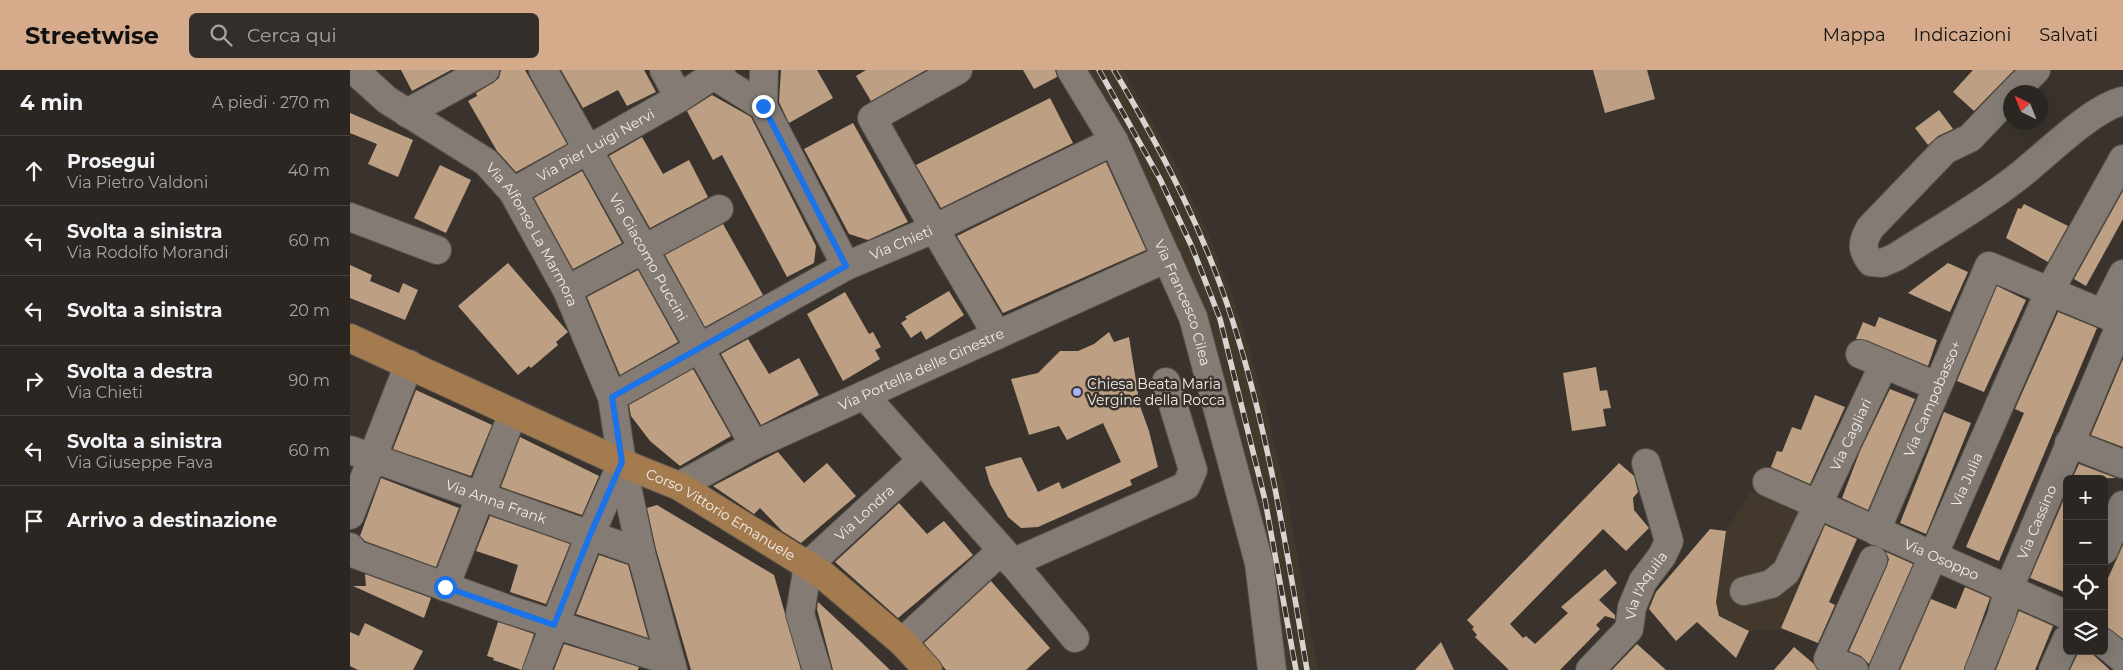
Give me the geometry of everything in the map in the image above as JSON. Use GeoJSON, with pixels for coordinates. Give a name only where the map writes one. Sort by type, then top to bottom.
{"type":"FeatureCollection","features":[{"type":"Feature","properties":{"kind":"main road","name":"Corso Vittorio Emanuele"},"geometry":{"type":"LineString","coordinates":[[350,338],[679,486],[808,565],[902,642],[928,670]]}},
{"type":"Feature","properties":{"kind":"street","name":"Via Alfonso La Marmora"},"geometry":{"type":"LineString","coordinates":[[354,70],[387,100],[486,162],[513,192],[567,290],[612,397],[622,462],[642,553],[672,665]]}},
{"type":"Feature","properties":{"kind":"street"},"geometry":{"type":"LineString","coordinates":[[407,113],[485,70]]}},
{"type":"Feature","properties":{"kind":"street","name":"Via Giacomo Puccini"},"geometry":{"type":"LineString","coordinates":[[544,70],[754,445]]}},
{"type":"Feature","properties":{"kind":"street"},"geometry":{"type":"LineString","coordinates":[[664,70],[679,98]]}},
{"type":"Feature","properties":{"kind":"street"},"geometry":{"type":"LineString","coordinates":[[763,106],[764,70]]}},
{"type":"Feature","properties":{"kind":"street"},"geometry":{"type":"LineString","coordinates":[[958,70],[872,118],[997,335]]}},
{"type":"Feature","properties":{"kind":"street","name":"Via Francesco Cilea"},"geometry":{"type":"LineString","coordinates":[[1071,70],[1114,141],[1193,317],[1259,563],[1272,670]]}},
{"type":"Feature","properties":{"kind":"street"},"geometry":{"type":"LineString","coordinates":[[2021,85],[2036,70]]}},
{"type":"Feature","properties":{"kind":"street"},"geometry":{"type":"LineString","coordinates":[[717,72],[763,106],[846,266]]}},
{"type":"Feature","properties":{"kind":"street","name":"Via Pier Luigi Nervi"},"geometry":{"type":"LineString","coordinates":[[513,192],[679,98],[717,72]]}},
{"type":"Feature","properties":{"kind":"street"},"geometry":{"type":"LineString","coordinates":[[2003,103],[1970,138],[1945,150],[1870,228],[1862,242],[1864,253],[1871,262],[1882,263],[1896,257],[2015,180],[2097,113],[2123,100]]}},
{"type":"Feature","properties":{"kind":"street","name":"Via Chieti"},"geometry":{"type":"LineString","coordinates":[[612,397],[846,266],[934,228],[1114,141]]}},
{"type":"Feature","properties":{"kind":"street","name":"Via Julia"},"geometry":{"type":"LineString","coordinates":[[1883,670],[2050,290],[2123,159]]}},
{"type":"Feature","properties":{"kind":"street"},"geometry":{"type":"LineString","coordinates":[[567,290],[719,209]]}},
{"type":"Feature","properties":{"kind":"street"},"geometry":{"type":"LineString","coordinates":[[350,217],[437,250]]}},
{"type":"Feature","properties":{"kind":"street","name":"Via Portella delle Ginestre"},"geometry":{"type":"LineString","coordinates":[[679,486],[754,445],[1167,258]]}},
{"type":"Feature","properties":{"kind":"street","name":"Via Campobasso+"},"geometry":{"type":"LineString","coordinates":[[1876,530],[1936,386],[1989,266],[2050,290]]}},
{"type":"Feature","properties":{"kind":"street","name":"Via Cassino"},"geometry":{"type":"LineString","coordinates":[[1979,670],[2001,617],[2008,588],[2069,443],[2116,318],[2123,274]]}},
{"type":"Feature","properties":{"kind":"street"},"geometry":{"type":"LineString","coordinates":[[2050,290],[2116,318]]}},
{"type":"Feature","properties":{"kind":"street"},"geometry":{"type":"LineString","coordinates":[[1860,354],[1936,386]]}},
{"type":"Feature","properties":{"kind":"street"},"geometry":{"type":"LineString","coordinates":[[350,515],[361,454],[409,364]]}},
{"type":"Feature","properties":{"kind":"street","name":"Via Cagliari"},"geometry":{"type":"LineString","coordinates":[[1744,591],[1771,584],[1786,572],[1884,364]]}},
{"type":"Feature","properties":{"kind":"street"},"geometry":{"type":"LineString","coordinates":[[902,642],[1007,557],[1186,486],[1193,470],[1166,382]]}},
{"type":"Feature","properties":{"kind":"street"},"geometry":{"type":"LineString","coordinates":[[864,395],[1007,557],[1075,638]]}},
{"type":"Feature","properties":{"kind":"street"},"geometry":{"type":"LineString","coordinates":[[445,587],[479,495],[513,412]]}},
{"type":"Feature","properties":{"kind":"street"},"geometry":{"type":"LineString","coordinates":[[2069,443],[2123,464]]}},
{"type":"Feature","properties":{"kind":"street","name":"Via Anna Frank"},"geometry":{"type":"LineString","coordinates":[[361,454],[642,553]]}},
{"type":"Feature","properties":{"kind":"street","name":"Via Londra"},"geometry":{"type":"LineString","coordinates":[[808,565],[921,461]]}},
{"type":"Feature","properties":{"kind":"street"},"geometry":{"type":"LineString","coordinates":[[537,670],[590,535],[622,462]]}},
{"type":"Feature","properties":{"kind":"street","name":"Via l'Aquila"},"geometry":{"type":"LineString","coordinates":[[1590,670],[1628,629],[1632,607],[1643,581],[1662,556],[1668,541],[1646,463]]}},
{"type":"Feature","properties":{"kind":"street","name":"Via Osoppo"},"geometry":{"type":"LineString","coordinates":[[1767,482],[2063,613]]}},
{"type":"Feature","properties":{"kind":"street"},"geometry":{"type":"LineString","coordinates":[[2108,541],[2123,505]]}},
{"type":"Feature","properties":{"kind":"street"},"geometry":{"type":"LineString","coordinates":[[350,547],[355,554],[445,587],[672,665]]}},
{"type":"Feature","properties":{"kind":"street"},"geometry":{"type":"LineString","coordinates":[[1854,670],[1828,660],[1873,560]]}},
{"type":"Feature","properties":{"kind":"street"},"geometry":{"type":"LineString","coordinates":[[808,565],[800,614],[817,670]]}},
{"type":"Feature","properties":{"kind":"street"},"geometry":{"type":"LineString","coordinates":[[2108,646],[2123,659]]}},
{"type":"Feature","properties":{"kind":"street"},"geometry":{"type":"LineString","coordinates":[[2053,670],[2063,648]]}},
{"type":"Feature","properties":{"kind":"shaded area"},"geometry":{"type":"Polygon","coordinates":[[[1077,70],[1123,70],[1179,169],[1211,239],[1240,316],[1265,403],[1287,496],[1318,670],[1278,670],[1251,492],[1077,70]]]}},
{"type":"Feature","properties":{"kind":"shaded area"},"geometry":{"type":"Polygon","coordinates":[[[1751,491],[1825,525],[1780,630],[1749,631],[1719,616],[1716,602],[1726,531],[1751,491]]]}},
{"type":"Feature","properties":{"kind":"building"},"geometry":{"type":"Polygon","coordinates":[[[401,70],[451,70],[412,91],[401,70]]]}},
{"type":"Feature","properties":{"kind":"building"},"geometry":{"type":"Polygon","coordinates":[[[501,70],[525,70],[567,144],[516,172],[497,151],[468,101],[477,96],[476,93],[499,78],[501,70]]]}},
{"type":"Feature","properties":{"kind":"building"},"geometry":{"type":"Polygon","coordinates":[[[561,70],[644,70],[656,92],[627,106],[618,90],[583,108],[561,70]]]}},
{"type":"Feature","properties":{"kind":"building"},"geometry":{"type":"Polygon","coordinates":[[[781,70],[817,70],[833,98],[789,123],[779,102],[781,70]]]}},
{"type":"Feature","properties":{"kind":"building"},"geometry":{"type":"Polygon","coordinates":[[[866,70],[926,70],[871,101],[856,76],[866,70]]]}},
{"type":"Feature","properties":{"kind":"building"},"geometry":{"type":"Polygon","coordinates":[[[1023,70],[1055,70],[1057,77],[1034,89],[1023,70]]]}},
{"type":"Feature","properties":{"kind":"building"},"geometry":{"type":"Polygon","coordinates":[[[1593,70],[1647,70],[1655,99],[1605,113],[1593,70]]]}},
{"type":"Feature","properties":{"kind":"building"},"geometry":{"type":"Polygon","coordinates":[[[1973,70],[2014,70],[1974,111],[1953,92],[1973,70]]]}},
{"type":"Feature","properties":{"kind":"building"},"geometry":{"type":"Polygon","coordinates":[[[712,95],[751,117],[816,246],[814,263],[787,277],[722,155],[713,160],[687,111],[712,95]]]}},
{"type":"Feature","properties":{"kind":"building"},"geometry":{"type":"Polygon","coordinates":[[[1050,98],[1073,143],[941,208],[916,165],[1050,98]]]}},
{"type":"Feature","properties":{"kind":"building"},"geometry":{"type":"Polygon","coordinates":[[[1939,110],[1953,129],[1938,136],[1928,145],[1915,128],[1939,110]]]}},
{"type":"Feature","properties":{"kind":"building"},"geometry":{"type":"Polygon","coordinates":[[[350,113],[413,140],[398,177],[368,164],[377,144],[350,133],[350,113]]]}},
{"type":"Feature","properties":{"kind":"building"},"geometry":{"type":"Polygon","coordinates":[[[853,123],[908,222],[868,240],[849,234],[804,149],[853,123]]]}},
{"type":"Feature","properties":{"kind":"building"},"geometry":{"type":"Polygon","coordinates":[[[642,137],[663,174],[689,160],[708,197],[650,228],[609,156],[642,137]]]}},
{"type":"Feature","properties":{"kind":"building"},"geometry":{"type":"Polygon","coordinates":[[[1106,162],[1146,250],[1003,313],[957,236],[1106,162]]]}},
{"type":"Feature","properties":{"kind":"building"},"geometry":{"type":"Polygon","coordinates":[[[440,165],[471,180],[446,233],[414,218],[440,165]]]}},
{"type":"Feature","properties":{"kind":"building"},"geometry":{"type":"Polygon","coordinates":[[[582,171],[622,243],[573,269],[534,198],[582,171]]]}},
{"type":"Feature","properties":{"kind":"building"},"geometry":{"type":"Polygon","coordinates":[[[2123,191],[2123,219],[2086,286],[2074,279],[2123,191]]]}},
{"type":"Feature","properties":{"kind":"building"},"geometry":{"type":"Polygon","coordinates":[[[2024,204],[2068,226],[2048,262],[2006,238],[2018,208],[2021,209],[2024,204]]]}},
{"type":"Feature","properties":{"kind":"building"},"geometry":{"type":"Polygon","coordinates":[[[723,224],[763,295],[705,327],[665,255],[723,224]]]}},
{"type":"Feature","properties":{"kind":"building"},"geometry":{"type":"Polygon","coordinates":[[[508,263],[568,332],[556,342],[558,345],[531,368],[529,366],[518,375],[458,306],[508,263]]]}},
{"type":"Feature","properties":{"kind":"building"},"geometry":{"type":"Polygon","coordinates":[[[1948,263],[1968,272],[1950,312],[1908,293],[1948,263]]]}},
{"type":"Feature","properties":{"kind":"building"},"geometry":{"type":"Polygon","coordinates":[[[350,265],[372,275],[370,281],[399,293],[403,283],[418,290],[405,320],[350,298],[350,265]]]}},
{"type":"Feature","properties":{"kind":"building"},"geometry":{"type":"Polygon","coordinates":[[[638,270],[678,342],[620,375],[587,297],[638,270]]]}},
{"type":"Feature","properties":{"kind":"building"},"geometry":{"type":"Polygon","coordinates":[[[1997,286],[2026,300],[1984,392],[1957,381],[1997,286]]]}},
{"type":"Feature","properties":{"kind":"building"},"geometry":{"type":"Polygon","coordinates":[[[949,291],[964,315],[926,340],[921,331],[911,338],[901,323],[907,319],[905,317],[949,291]]]}},
{"type":"Feature","properties":{"kind":"building"},"geometry":{"type":"Polygon","coordinates":[[[845,292],[869,334],[873,332],[881,347],[875,350],[880,359],[843,381],[807,314],[845,292]]]}},
{"type":"Feature","properties":{"kind":"building"},"geometry":{"type":"Polygon","coordinates":[[[2058,312],[2097,328],[1999,561],[1966,547],[2024,413],[2015,409],[2058,312]]]}},
{"type":"Feature","properties":{"kind":"building"},"geometry":{"type":"Polygon","coordinates":[[[1879,317],[1937,340],[1928,366],[1866,340],[1856,339],[1863,322],[1875,327],[1879,317]]]}},
{"type":"Feature","properties":{"kind":"building"},"geometry":{"type":"Polygon","coordinates":[[[1109,332],[1114,342],[1129,337],[1140,406],[1149,431],[1158,467],[1130,480],[1132,485],[1038,527],[1021,528],[1008,517],[990,484],[985,467],[1021,457],[1038,492],[1059,482],[1062,489],[1121,462],[1103,423],[1067,440],[1059,426],[1029,435],[1011,379],[1038,373],[1060,351],[1078,351],[1094,344],[1109,332]]]}},
{"type":"Feature","properties":{"kind":"building"},"geometry":{"type":"Polygon","coordinates":[[[748,339],[769,374],[799,358],[819,395],[761,425],[721,354],[748,339]]]}},
{"type":"Feature","properties":{"kind":"building"},"geometry":{"type":"Polygon","coordinates":[[[2123,359],[2123,447],[2091,435],[2123,359]]]}},
{"type":"Feature","properties":{"kind":"building"},"geometry":{"type":"Polygon","coordinates":[[[1596,367],[1600,391],[1607,390],[1611,408],[1603,409],[1606,426],[1572,431],[1563,373],[1596,367]]]}},
{"type":"Feature","properties":{"kind":"building"},"geometry":{"type":"Polygon","coordinates":[[[693,369],[731,436],[680,466],[650,441],[631,416],[629,405],[693,369]]]}},
{"type":"Feature","properties":{"kind":"building"},"geometry":{"type":"Polygon","coordinates":[[[1890,389],[1915,399],[1868,510],[1842,498],[1860,451],[1890,389]]]}},
{"type":"Feature","properties":{"kind":"building"},"geometry":{"type":"Polygon","coordinates":[[[416,390],[492,425],[471,476],[393,449],[416,390]]]}},
{"type":"Feature","properties":{"kind":"building"},"geometry":{"type":"Polygon","coordinates":[[[1815,395],[1845,407],[1810,484],[1771,467],[1777,451],[1782,452],[1792,427],[1801,430],[1815,395]]]}},
{"type":"Feature","properties":{"kind":"building"},"geometry":{"type":"Polygon","coordinates":[[[1944,412],[1971,423],[1926,534],[1900,523],[1944,412]]]}},
{"type":"Feature","properties":{"kind":"building"},"geometry":{"type":"Polygon","coordinates":[[[520,437],[599,476],[582,515],[501,487],[520,437]]]}},
{"type":"Feature","properties":{"kind":"building"},"geometry":{"type":"Polygon","coordinates":[[[778,452],[804,483],[827,463],[856,496],[801,543],[782,531],[760,508],[754,514],[713,486],[778,452]]]}},
{"type":"Feature","properties":{"kind":"building"},"geometry":{"type":"Polygon","coordinates":[[[1619,463],[1634,476],[1638,492],[1633,498],[1634,510],[1649,528],[1626,551],[1603,529],[1510,624],[1523,638],[1526,636],[1535,644],[1568,613],[1561,607],[1605,569],[1617,583],[1599,600],[1615,615],[1615,619],[1605,616],[1596,625],[1600,629],[1560,670],[1509,670],[1475,637],[1477,635],[1472,629],[1474,627],[1467,620],[1619,463]]]}},
{"type":"Feature","properties":{"kind":"building"},"geometry":{"type":"Polygon","coordinates":[[[2079,464],[2116,478],[2108,478],[2108,475],[2074,475],[2079,464]]]}},
{"type":"Feature","properties":{"kind":"building"},"geometry":{"type":"Polygon","coordinates":[[[381,478],[459,508],[436,567],[365,541],[360,536],[381,478]]]}},
{"type":"Feature","properties":{"kind":"building"},"geometry":{"type":"Polygon","coordinates":[[[2063,501],[2063,591],[2030,578],[2063,501]]]}},
{"type":"Feature","properties":{"kind":"building"},"geometry":{"type":"Polygon","coordinates":[[[899,503],[927,534],[944,521],[973,555],[898,618],[835,562],[899,503]]]}},
{"type":"Feature","properties":{"kind":"building"},"geometry":{"type":"Polygon","coordinates":[[[657,505],[774,575],[801,670],[691,670],[656,549],[647,508],[657,505]]]}},
{"type":"Feature","properties":{"kind":"building"},"geometry":{"type":"Polygon","coordinates":[[[490,516],[570,544],[546,604],[510,592],[518,565],[476,551],[490,516]]]}},
{"type":"Feature","properties":{"kind":"building"},"geometry":{"type":"Polygon","coordinates":[[[1825,525],[1857,539],[1829,602],[1835,605],[1818,643],[1781,628],[1825,525]]]}},
{"type":"Feature","properties":{"kind":"building"},"geometry":{"type":"Polygon","coordinates":[[[1710,529],[1726,531],[1716,602],[1719,616],[1749,631],[1736,658],[1697,622],[1676,641],[1649,609],[1656,592],[1710,529]]]}},
{"type":"Feature","properties":{"kind":"building"},"geometry":{"type":"Polygon","coordinates":[[[2123,545],[2123,639],[2108,628],[2108,578],[2123,545]]]}},
{"type":"Feature","properties":{"kind":"building"},"geometry":{"type":"Polygon","coordinates":[[[1886,552],[1913,564],[1869,664],[1861,656],[1849,651],[1887,566],[1889,559],[1886,552]]]}},
{"type":"Feature","properties":{"kind":"building"},"geometry":{"type":"Polygon","coordinates":[[[599,555],[628,565],[648,638],[576,614],[599,555]]]}},
{"type":"Feature","properties":{"kind":"building"},"geometry":{"type":"Polygon","coordinates":[[[365,574],[431,598],[424,618],[353,586],[366,586],[365,574]]]}},
{"type":"Feature","properties":{"kind":"building"},"geometry":{"type":"Polygon","coordinates":[[[991,581],[1050,648],[1026,670],[946,670],[924,643],[991,581]]]}},
{"type":"Feature","properties":{"kind":"building"},"geometry":{"type":"Polygon","coordinates":[[[1965,587],[1990,598],[1964,670],[1900,670],[1931,599],[1956,609],[1965,587]]]}},
{"type":"Feature","properties":{"kind":"building"},"geometry":{"type":"Polygon","coordinates":[[[818,602],[890,670],[833,670],[817,609],[818,602]]]}},
{"type":"Feature","properties":{"kind":"building"},"geometry":{"type":"Polygon","coordinates":[[[2019,611],[2053,626],[2035,670],[1996,670],[2019,611]]]}},
{"type":"Feature","properties":{"kind":"building"},"geometry":{"type":"Polygon","coordinates":[[[498,622],[534,634],[522,670],[487,656],[498,622]]]}},
{"type":"Feature","properties":{"kind":"building"},"geometry":{"type":"Polygon","coordinates":[[[365,623],[423,651],[413,670],[358,670],[350,666],[350,632],[359,636],[365,623]]]}},
{"type":"Feature","properties":{"kind":"building"},"geometry":{"type":"Polygon","coordinates":[[[1441,642],[1454,670],[1415,670],[1441,642]]]}},
{"type":"Feature","properties":{"kind":"building"},"geometry":{"type":"Polygon","coordinates":[[[564,644],[639,667],[638,670],[554,670],[564,644]]]}},
{"type":"Feature","properties":{"kind":"building"},"geometry":{"type":"Polygon","coordinates":[[[1637,644],[1666,670],[1612,670],[1637,644]]]}},
{"type":"Feature","properties":{"kind":"building"},"geometry":{"type":"Polygon","coordinates":[[[1794,647],[1814,664],[1818,670],[1774,670],[1794,647]]]}},
{"type":"Feature","properties":{"kind":"building"},"geometry":{"type":"Polygon","coordinates":[[[2077,655],[2093,655],[2110,670],[2070,670],[2077,655]]]}},
{"type":"Feature","properties":{"kind":"railway"},"geometry":{"type":"LineString","coordinates":[[1099,70],[1160,179],[1192,247],[1220,319],[1265,500],[1296,670]]}},
{"type":"Feature","properties":{"kind":"railway"},"geometry":{"type":"LineString","coordinates":[[1114,70],[1165,160],[1195,222],[1232,319],[1257,405],[1267,449],[1307,670]]}},
{"type":"Feature","properties":{"kind":"place","name":"Chiesa Beata Maria Vergine della Rocca"},"geometry":{"type":"Point","coordinates":[1077,392]}},
{"type":"Feature","properties":{"kind":"route"},"geometry":{"type":"LineString","coordinates":[[445,587],[554,625],[622,462],[612,397],[846,266],[763,106]]}}]}
